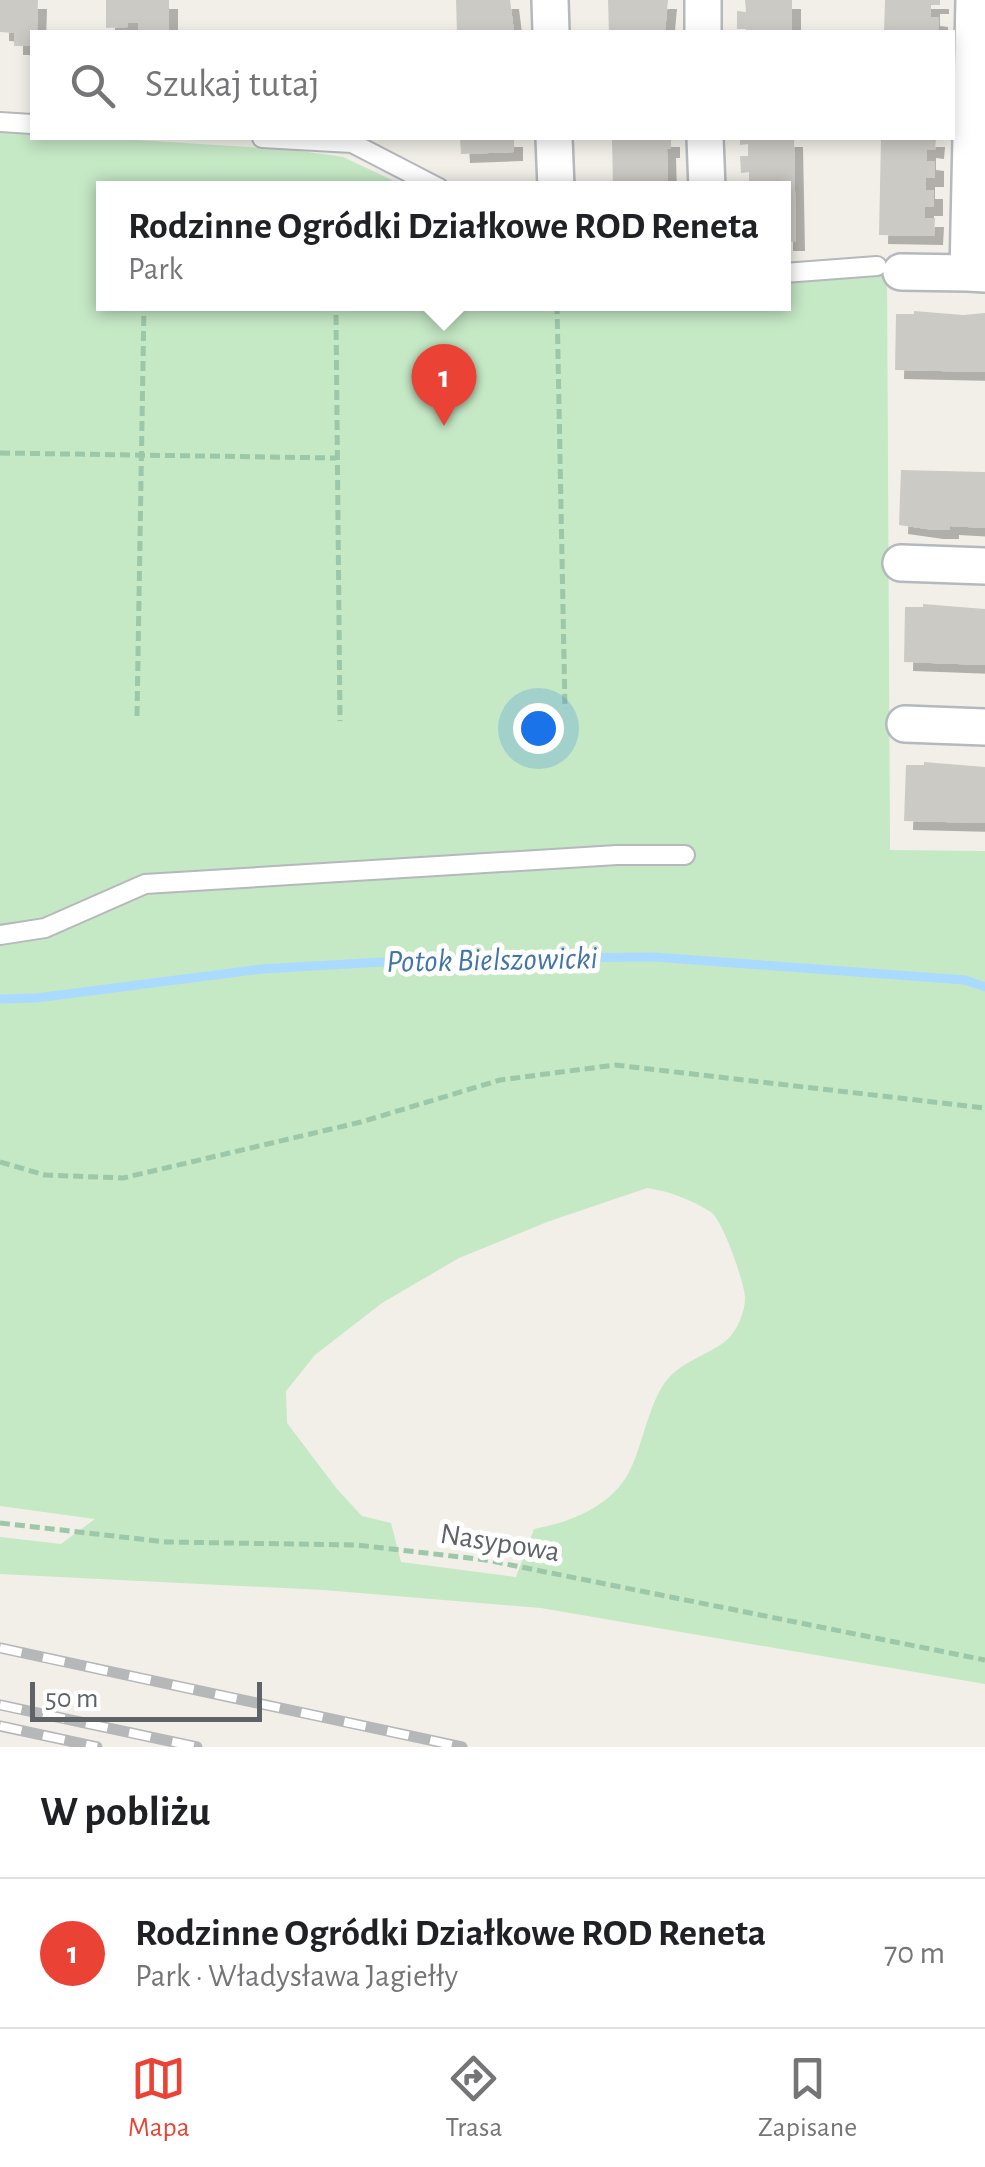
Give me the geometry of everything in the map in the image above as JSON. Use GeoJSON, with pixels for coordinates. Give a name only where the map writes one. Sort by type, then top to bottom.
{"type":"FeatureCollection","features":[{"type":"Feature","properties":{"kind":"street"},"geometry":{"type":"LineString","coordinates":[[550,0],[551,30]]}},
{"type":"Feature","properties":{"kind":"street"},"geometry":{"type":"LineString","coordinates":[[702,0],[703,30]]}},
{"type":"Feature","properties":{"kind":"street"},"geometry":{"type":"LineString","coordinates":[[889,269],[976,274],[974,0]]}},
{"type":"Feature","properties":{"kind":"street"},"geometry":{"type":"LineString","coordinates":[[554,140],[556,181]]}},
{"type":"Feature","properties":{"kind":"street"},"geometry":{"type":"LineString","coordinates":[[706,140],[706,181]]}},
{"type":"Feature","properties":{"kind":"street"},"geometry":{"type":"LineString","coordinates":[[902,562],[985,566]]}},
{"type":"Feature","properties":{"kind":"street"},"geometry":{"type":"LineString","coordinates":[[905,724],[985,727]]}},
{"type":"Feature","properties":{"kind":"lane"},"geometry":{"type":"LineString","coordinates":[[0,122],[30,124]]}},
{"type":"Feature","properties":{"kind":"lane"},"geometry":{"type":"LineString","coordinates":[[298,140],[352,143],[425,181]]}},
{"type":"Feature","properties":{"kind":"lane"},"geometry":{"type":"LineString","coordinates":[[791,273],[889,269]]}},
{"type":"Feature","properties":{"kind":"lane"},"geometry":{"type":"LineString","coordinates":[[0,935],[45,928],[144,884],[617,855],[685,855]]}},
{"type":"Feature","properties":{"kind":"path"},"geometry":{"type":"LineString","coordinates":[[138,716],[144,311]]}},
{"type":"Feature","properties":{"kind":"path"},"geometry":{"type":"LineString","coordinates":[[557,311],[564,709]]}},
{"type":"Feature","properties":{"kind":"path"},"geometry":{"type":"LineString","coordinates":[[336,316],[340,721]]}},
{"type":"Feature","properties":{"kind":"path"},"geometry":{"type":"LineString","coordinates":[[0,453],[336,458]]}},
{"type":"Feature","properties":{"kind":"path"},"geometry":{"type":"LineString","coordinates":[[0,1162],[45,1175],[123,1178],[361,1122],[500,1080],[615,1064],[985,1108]]}},
{"type":"Feature","properties":{"kind":"path","name":"Nasypowa"},"geometry":{"type":"LineString","coordinates":[[0,1523],[166,1542],[357,1544],[486,1560],[985,1660]]}},
{"type":"Feature","properties":{"kind":"green space"},"geometry":{"type":"Polygon","coordinates":[[[0,131],[30,133],[30,140],[136,140],[294,150],[343,157],[394,181],[96,181],[96,311],[791,311],[791,282],[887,276],[890,850],[985,851],[985,1684],[541,1608],[324,1590],[0,1574],[0,1537],[61,1544],[95,1519],[0,1506],[0,131]],[[647,1188],[547,1222],[459,1258],[382,1303],[315,1355],[286,1391],[287,1423],[362,1516],[391,1523],[401,1562],[516,1577],[534,1529],[584,1513],[617,1490],[630,1470],[656,1398],[668,1378],[721,1344],[732,1334],[743,1313],[745,1296],[737,1264],[716,1217],[680,1197],[647,1188]]]}},
{"type":"Feature","properties":{"kind":"building"},"geometry":{"type":"Polygon","coordinates":[[[0,0],[38,0],[37,30],[30,30],[30,46],[14,46],[14,33],[0,32],[0,0]]]}},
{"type":"Feature","properties":{"kind":"building"},"geometry":{"type":"Polygon","coordinates":[[[106,0],[169,0],[169,30],[138,30],[138,23],[106,28],[106,0]]]}},
{"type":"Feature","properties":{"kind":"building"},"geometry":{"type":"Polygon","coordinates":[[[456,0],[510,0],[514,30],[457,30],[456,0]]]}},
{"type":"Feature","properties":{"kind":"building"},"geometry":{"type":"Polygon","coordinates":[[[608,0],[668,0],[665,30],[609,30],[608,0]]]}},
{"type":"Feature","properties":{"kind":"building"},"geometry":{"type":"Polygon","coordinates":[[[745,0],[792,0],[792,30],[737,29],[737,11],[746,12],[745,0]]]}},
{"type":"Feature","properties":{"kind":"building"},"geometry":{"type":"Polygon","coordinates":[[[885,0],[940,0],[940,5],[931,5],[931,17],[939,18],[939,30],[884,30],[885,0]]]}},
{"type":"Feature","properties":{"kind":"building"},"geometry":{"type":"Polygon","coordinates":[[[460,140],[514,140],[514,152],[461,154],[460,140]]]}},
{"type":"Feature","properties":{"kind":"building"},"geometry":{"type":"Polygon","coordinates":[[[612,140],[671,140],[671,149],[667,149],[668,181],[613,181],[612,140]]]}},
{"type":"Feature","properties":{"kind":"building"},"geometry":{"type":"Polygon","coordinates":[[[740,140],[794,140],[796,242],[791,242],[791,181],[749,181],[749,172],[741,173],[740,156],[748,156],[748,144],[740,145],[740,140]]]}},
{"type":"Feature","properties":{"kind":"building"},"geometry":{"type":"Polygon","coordinates":[[[881,140],[936,140],[935,150],[927,149],[927,161],[935,162],[935,178],[926,178],[926,190],[934,190],[934,207],[925,207],[925,218],[935,218],[934,236],[879,235],[881,140]]]}},
{"type":"Feature","properties":{"kind":"building"},"geometry":{"type":"Polygon","coordinates":[[[985,313],[985,372],[895,370],[896,314],[985,313]]]}},
{"type":"Feature","properties":{"kind":"building"},"geometry":{"type":"Polygon","coordinates":[[[901,470],[985,472],[985,528],[950,526],[950,530],[934,530],[899,525],[901,470]]]}},
{"type":"Feature","properties":{"kind":"building"},"geometry":{"type":"Polygon","coordinates":[[[923,604],[985,609],[985,665],[904,662],[905,607],[923,604]]]}},
{"type":"Feature","properties":{"kind":"building"},"geometry":{"type":"Polygon","coordinates":[[[924,762],[985,767],[985,823],[904,821],[906,765],[924,762]]]}},
{"type":"Feature","properties":{"kind":"waterway","name":"Potok Bielszowicki"},"geometry":{"type":"LineString","coordinates":[[0,999],[36,998],[262,969],[434,959],[654,957],[965,980],[985,987]]}},
{"type":"Feature","properties":{"kind":"railway"},"geometry":{"type":"LineString","coordinates":[[0,1648],[462,1747]]}},
{"type":"Feature","properties":{"kind":"railway"},"geometry":{"type":"LineString","coordinates":[[0,1705],[197,1747]]}},
{"type":"Feature","properties":{"kind":"railway"},"geometry":{"type":"LineString","coordinates":[[0,1726],[97,1747]]}},
{"type":"Feature","properties":{"kind":"place","name":"Rodzinne Ogródki Działkowe ROD Reneta"},"geometry":{"type":"Point","coordinates":[444,426]}}]}
